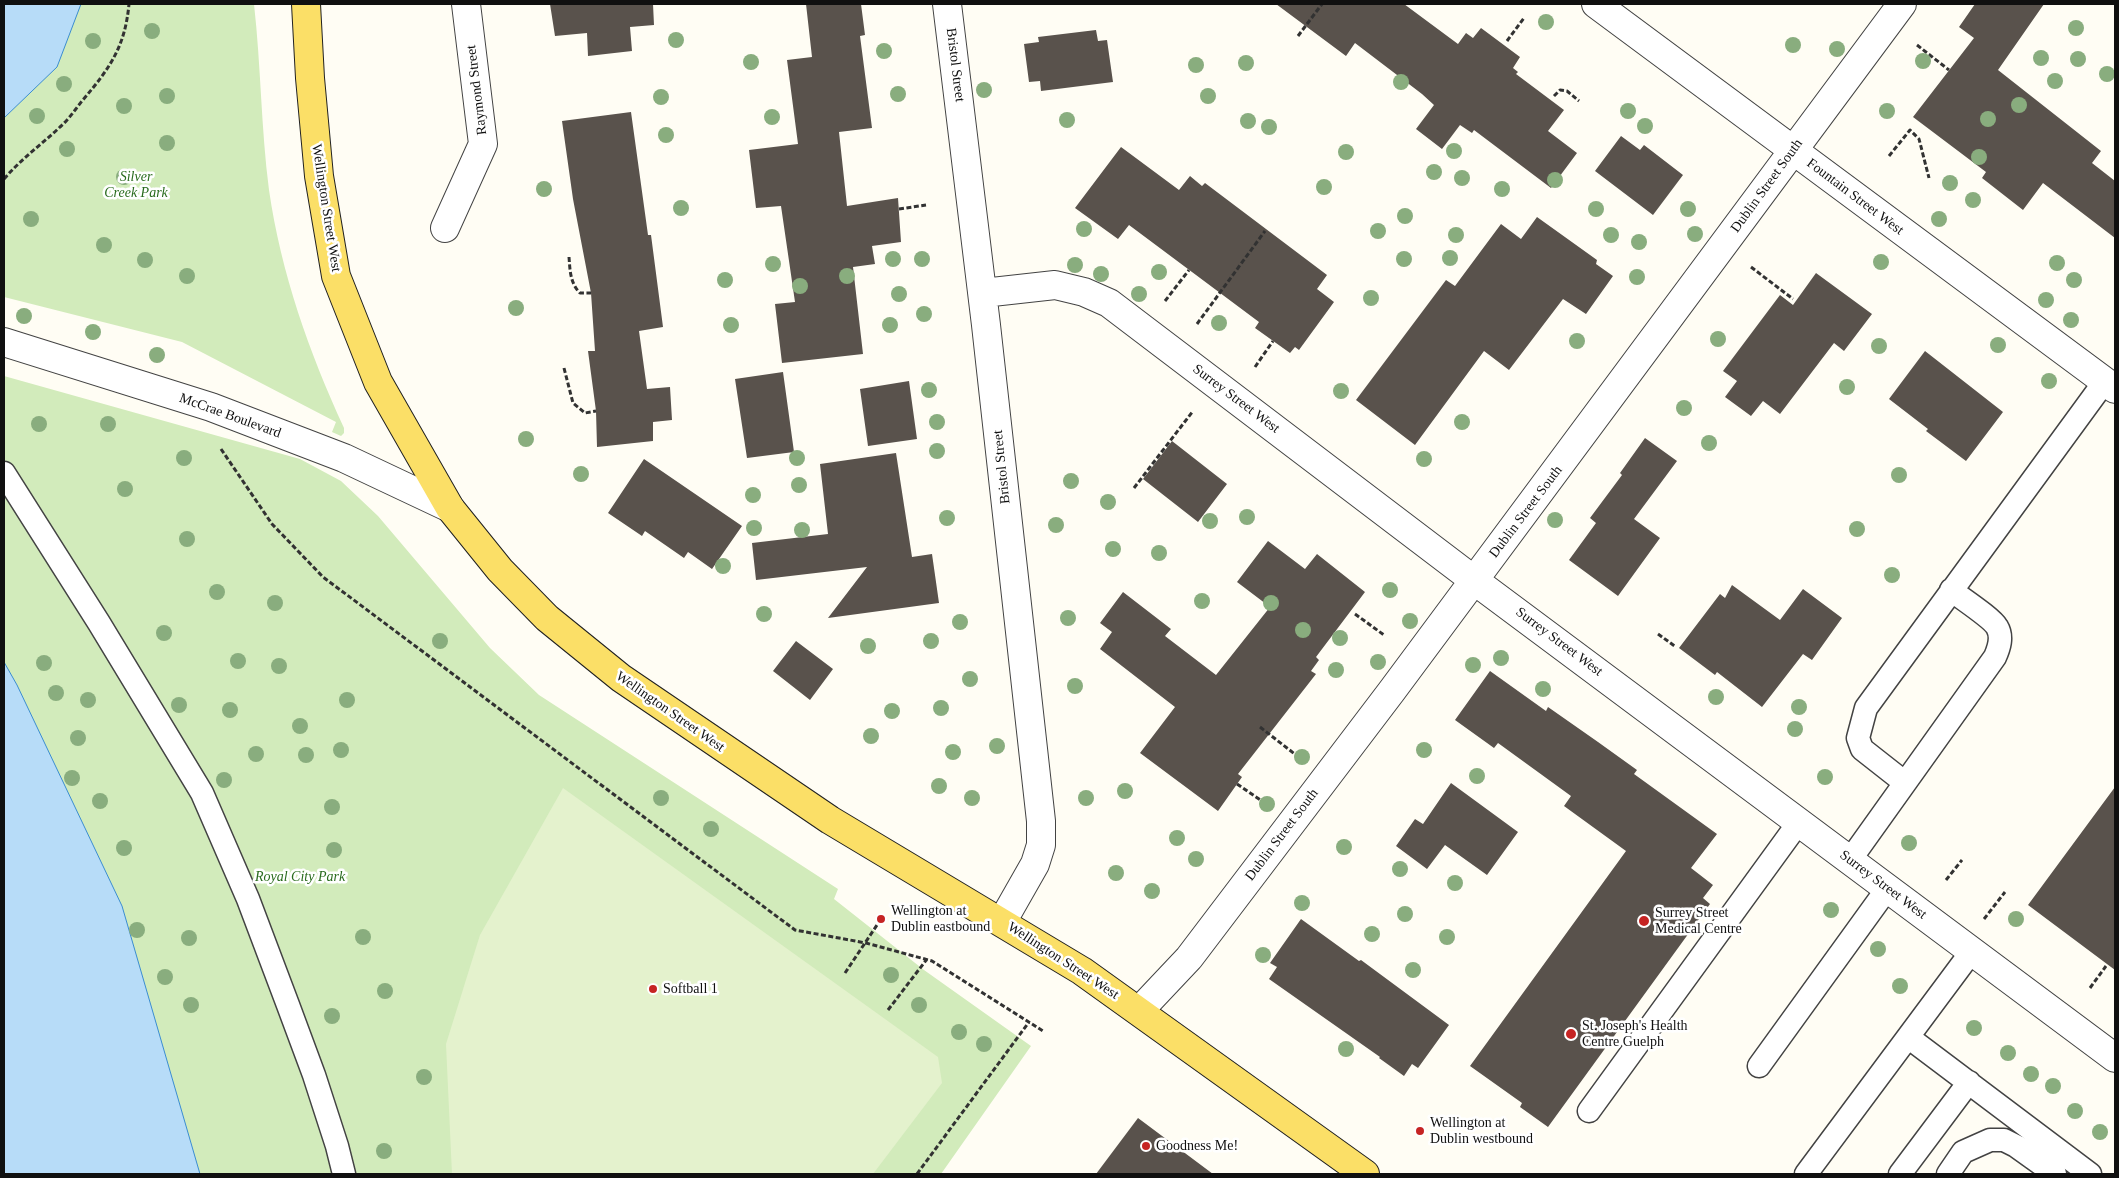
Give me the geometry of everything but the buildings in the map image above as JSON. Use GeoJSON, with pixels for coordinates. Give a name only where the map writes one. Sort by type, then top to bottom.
{"type":"FeatureCollection","features":[{"type":"Feature","properties":{"kind":"main road","name":"Wellington Street West"},"geometry":{"type":"LineString","coordinates":[[306,4],[310,78],[319,176],[336,276],[378,382],[450,508],[500,570],[547,618],[608,669],[830,820],[1082,971],[1366,1174]]}},
{"type":"Feature","properties":{"kind":"street","name":"Raymond Street"},"geometry":{"type":"LineString","coordinates":[[445,228],[483,144],[466,4]]}},
{"type":"Feature","properties":{"kind":"street","name":"Bristol Street"},"geometry":{"type":"LineString","coordinates":[[947,4],[982,293],[1041,820],[1041,845],[1035,864],[1002,922]]}},
{"type":"Feature","properties":{"kind":"street","name":"Fountain Street West"},"geometry":{"type":"LineString","coordinates":[[1596,4],[2110,385]]}},
{"type":"Feature","properties":{"kind":"street","name":"Dublin Street South"},"geometry":{"type":"LineString","coordinates":[[1139,1012],[1189,958],[1475,580],[1902,4]]}},
{"type":"Feature","properties":{"kind":"street","name":"Surrey Street West"},"geometry":{"type":"LineString","coordinates":[[982,293],[1054,285],[1084,292],[1109,303],[1887,889],[2112,1049]]}},
{"type":"Feature","properties":{"kind":"street","name":"McCrae Boulevard"},"geometry":{"type":"LineString","coordinates":[[4,342],[211,407],[344,458],[450,508]]}},
{"type":"Feature","properties":{"kind":"lane"},"geometry":{"type":"LineString","coordinates":[[1904,782],[1862,749],[1858,738],[1860,723],[1866,708],[1951,590],[2110,385]]}},
{"type":"Feature","properties":{"kind":"lane"},"geometry":{"type":"LineString","coordinates":[[4,473],[99,623],[202,793],[248,899],[288,1005],[314,1075],[344,1174]]}},
{"type":"Feature","properties":{"kind":"lane"},"geometry":{"type":"LineString","coordinates":[[1850,860],[1995,657],[2000,647],[2000,636],[1997,626],[1951,590]]}},
{"type":"Feature","properties":{"kind":"lane"},"geometry":{"type":"LineString","coordinates":[[1589,1111],[1799,822]]}},
{"type":"Feature","properties":{"kind":"lane"},"geometry":{"type":"LineString","coordinates":[[1759,1066],[1887,889]]}},
{"type":"Feature","properties":{"kind":"lane"},"geometry":{"type":"LineString","coordinates":[[1806,1174],[1972,951]]}},
{"type":"Feature","properties":{"kind":"lane"},"geometry":{"type":"LineString","coordinates":[[1908,1036],[2090,1174]]}},
{"type":"Feature","properties":{"kind":"lane"},"geometry":{"type":"LineString","coordinates":[[1900,1174],[1969,1082]]}},
{"type":"Feature","properties":{"kind":"lane"},"geometry":{"type":"LineString","coordinates":[[1948,1174],[1963,1152],[1990,1140],[2004,1140],[2016,1146],[2055,1174]]}},
{"type":"Feature","properties":{"kind":"path"},"geometry":{"type":"LineString","coordinates":[[4,179],[17,164],[61,126],[101,79],[117,54],[127,26],[129,4]]}},
{"type":"Feature","properties":{"kind":"path"},"geometry":{"type":"LineString","coordinates":[[1298,36],[1322,4]]}},
{"type":"Feature","properties":{"kind":"path"},"geometry":{"type":"LineString","coordinates":[[1507,41],[1524,18]]}},
{"type":"Feature","properties":{"kind":"path"},"geometry":{"type":"LineString","coordinates":[[1917,46],[1949,70]]}},
{"type":"Feature","properties":{"kind":"path"},"geometry":{"type":"LineString","coordinates":[[1554,96],[1560,90],[1567,91],[1579,101]]}},
{"type":"Feature","properties":{"kind":"path"},"geometry":{"type":"LineString","coordinates":[[1889,156],[1910,130],[1919,139],[1928,178]]}},
{"type":"Feature","properties":{"kind":"path"},"geometry":{"type":"LineString","coordinates":[[899,209],[926,205]]}},
{"type":"Feature","properties":{"kind":"path"},"geometry":{"type":"LineString","coordinates":[[1197,324],[1265,231]]}},
{"type":"Feature","properties":{"kind":"path"},"geometry":{"type":"LineString","coordinates":[[569,257],[572,279],[576,289],[580,293],[591,293]]}},
{"type":"Feature","properties":{"kind":"path"},"geometry":{"type":"LineString","coordinates":[[1751,267],[1793,299]]}},
{"type":"Feature","properties":{"kind":"path"},"geometry":{"type":"LineString","coordinates":[[1165,301],[1188,270]]}},
{"type":"Feature","properties":{"kind":"path"},"geometry":{"type":"LineString","coordinates":[[1255,367],[1273,341]]}},
{"type":"Feature","properties":{"kind":"path"},"geometry":{"type":"LineString","coordinates":[[564,368],[574,404],[585,413],[596,411]]}},
{"type":"Feature","properties":{"kind":"path"},"geometry":{"type":"LineString","coordinates":[[1134,488],[1214,383]]}},
{"type":"Feature","properties":{"kind":"path"},"geometry":{"type":"LineString","coordinates":[[211,407],[221,451],[272,524],[323,577],[795,930],[866,943],[932,961],[1043,1031]]}},
{"type":"Feature","properties":{"kind":"path"},"geometry":{"type":"LineString","coordinates":[[1355,614],[1384,635]]}},
{"type":"Feature","properties":{"kind":"path"},"geometry":{"type":"LineString","coordinates":[[1658,634],[1676,646]]}},
{"type":"Feature","properties":{"kind":"path"},"geometry":{"type":"LineString","coordinates":[[1260,727],[1296,755]]}},
{"type":"Feature","properties":{"kind":"path"},"geometry":{"type":"LineString","coordinates":[[1237,784],[1262,802]]}},
{"type":"Feature","properties":{"kind":"path"},"geometry":{"type":"LineString","coordinates":[[1946,880],[1962,860]]}},
{"type":"Feature","properties":{"kind":"path"},"geometry":{"type":"LineString","coordinates":[[845,973],[881,919]]}},
{"type":"Feature","properties":{"kind":"path"},"geometry":{"type":"LineString","coordinates":[[888,1010],[927,959]]}},
{"type":"Feature","properties":{"kind":"path"},"geometry":{"type":"LineString","coordinates":[[2090,988],[2106,966]]}},
{"type":"Feature","properties":{"kind":"path"},"geometry":{"type":"LineString","coordinates":[[917,1174],[1029,1022]]}},
{"type":"Feature","properties":{"kind":"green space","name":"Silver Creek Park"},"geometry":{"type":"Polygon","coordinates":[[[4,4],[254,4],[266,167],[274,221],[298,312],[319,370],[344,428],[344,433],[341,436],[332,432],[336,422],[182,342],[4,297],[4,4]]]}},
{"type":"Feature","properties":{"kind":"green space","name":"Royal City Park"},"geometry":{"type":"Polygon","coordinates":[[[4,376],[300,459],[341,481],[378,516],[490,648],[539,695],[838,889],[834,899],[924,970],[1031,1046],[941,1174],[4,1174],[4,376]]]}},
{"type":"Feature","properties":{"kind":"green space","name":"Softball 1"},"geometry":{"type":"Polygon","coordinates":[[[563,788],[938,1057],[942,1083],[873,1174],[452,1174],[446,1044],[480,935],[563,788]]]}},
{"type":"Feature","properties":{"kind":"water"},"geometry":{"type":"Polygon","coordinates":[[[4,4],[81,4],[57,67],[4,118],[4,4]]]}},
{"type":"Feature","properties":{"kind":"water"},"geometry":{"type":"Polygon","coordinates":[[[4,662],[17,685],[122,906],[200,1174],[4,1174],[4,662]]]}},
{"type":"Feature","properties":{"kind":"place","name":"Wellington at Dublin eastbound"},"geometry":{"type":"Point","coordinates":[881,919]}},
{"type":"Feature","properties":{"kind":"place","name":"Surrey Street Medical Centre"},"geometry":{"type":"Point","coordinates":[1644,921]}},
{"type":"Feature","properties":{"kind":"place","name":"Softball 1"},"geometry":{"type":"Point","coordinates":[653,989]}},
{"type":"Feature","properties":{"kind":"place","name":"St. Joseph's Health Centre Guelph"},"geometry":{"type":"Point","coordinates":[1571,1034]}},
{"type":"Feature","properties":{"kind":"place","name":"Wellington at Dublin westbound"},"geometry":{"type":"Point","coordinates":[1420,1131]}},
{"type":"Feature","properties":{"kind":"place","name":"Goodness Me!"},"geometry":{"type":"Point","coordinates":[1146,1146]}}]}
